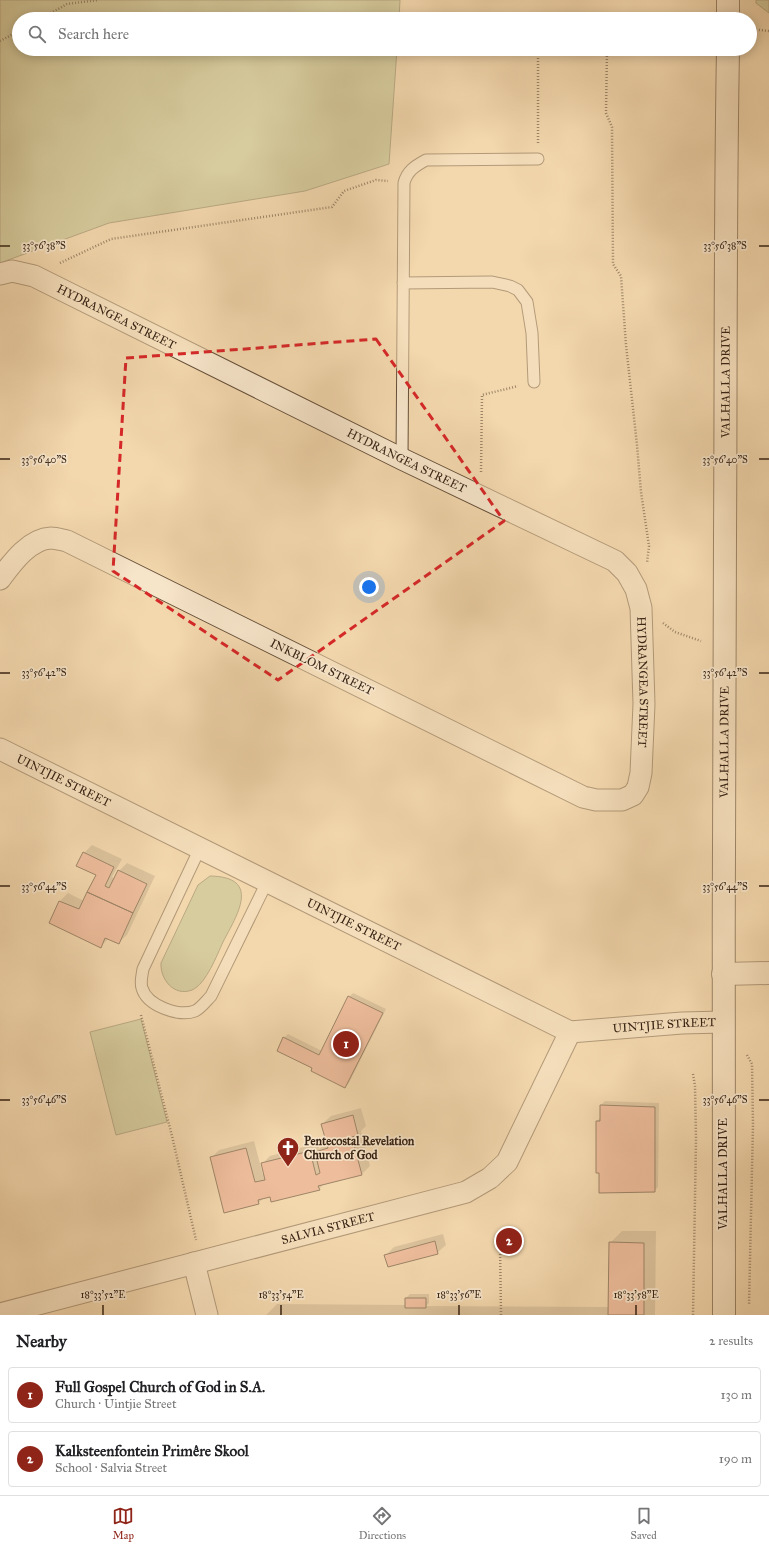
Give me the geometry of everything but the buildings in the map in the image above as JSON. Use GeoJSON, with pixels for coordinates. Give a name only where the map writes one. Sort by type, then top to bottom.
{"type":"FeatureCollection","features":[{"type":"Feature","properties":{"kind":"main road"},"geometry":{"type":"LineString","coordinates":[[728,0],[728,12]]}},
{"type":"Feature","properties":{"kind":"main road","name":"VALHALLA DRIVE"},"geometry":{"type":"LineString","coordinates":[[724,1315],[723,974],[725,915],[724,649],[726,120],[728,56]]}},
{"type":"Feature","properties":{"kind":"main road"},"geometry":{"type":"LineString","coordinates":[[723,974],[769,973]]}},
{"type":"Feature","properties":{"kind":"street","name":"HYDRANGEA STREET"},"geometry":{"type":"LineString","coordinates":[[0,274],[12,271],[34,276],[402,459],[615,561],[628,572],[639,598],[644,704],[641,773]]}},
{"type":"Feature","properties":{"kind":"street","name":"INKBLOM STREET"},"geometry":{"type":"LineString","coordinates":[[0,579],[17,558],[40,541],[51,538],[67,541],[583,796],[596,800],[622,800],[633,795],[638,787],[641,773]]}},
{"type":"Feature","properties":{"kind":"street","name":"UINTJIE STREET"},"geometry":{"type":"LineString","coordinates":[[0,749],[570,1032],[682,1023],[723,1022]]}},
{"type":"Feature","properties":{"kind":"street","name":"SALVIA STREET"},"geometry":{"type":"LineString","coordinates":[[0,1314],[466,1192],[490,1178],[507,1162],[570,1032]]}},
{"type":"Feature","properties":{"kind":"street"},"geometry":{"type":"LineString","coordinates":[[197,1262],[207,1315]]}},
{"type":"Feature","properties":{"kind":"lane"},"geometry":{"type":"LineString","coordinates":[[402,459],[404,183],[406,175],[416,165],[426,160],[538,159]]}},
{"type":"Feature","properties":{"kind":"lane"},"geometry":{"type":"LineString","coordinates":[[403,283],[492,282],[510,286],[518,290],[527,302],[532,333],[534,382]]}},
{"type":"Feature","properties":{"kind":"lane"},"geometry":{"type":"LineString","coordinates":[[200,848],[143,969],[141,980],[142,989],[150,999],[169,1011],[186,1013],[196,1010],[204,1004],[210,996],[267,882]]}},
{"type":"Feature","properties":{"kind":"path"},"geometry":{"type":"LineString","coordinates":[[53,12],[67,4],[98,0]]}},
{"type":"Feature","properties":{"kind":"path"},"geometry":{"type":"LineString","coordinates":[[757,30],[769,31]]}},
{"type":"Feature","properties":{"kind":"path"},"geometry":{"type":"LineString","coordinates":[[0,41],[12,34]]}},
{"type":"Feature","properties":{"kind":"path"},"geometry":{"type":"LineString","coordinates":[[538,56],[538,159]]}},
{"type":"Feature","properties":{"kind":"path"},"geometry":{"type":"LineString","coordinates":[[608,56],[606,113],[612,127],[613,264],[621,276],[641,492],[649,546],[647,563],[639,598],[675,632],[701,640]]}},
{"type":"Feature","properties":{"kind":"path"},"geometry":{"type":"LineString","coordinates":[[34,276],[111,239],[332,207],[344,191],[376,180],[404,183]]}},
{"type":"Feature","properties":{"kind":"path"},"geometry":{"type":"LineString","coordinates":[[472,493],[481,472],[482,395],[534,382]]}},
{"type":"Feature","properties":{"kind":"path"},"geometry":{"type":"LineString","coordinates":[[142,989],[137,999],[172,1136],[197,1262]]}},
{"type":"Feature","properties":{"kind":"path"},"geometry":{"type":"LineString","coordinates":[[746,1052],[752,1064],[753,1133],[749,1308]]}},
{"type":"Feature","properties":{"kind":"path"},"geometry":{"type":"LineString","coordinates":[[693,1074],[695,1086],[696,1139],[693,1315]]}},
{"type":"Feature","properties":{"kind":"path"},"geometry":{"type":"LineString","coordinates":[[501,1315],[500,1244],[505,1238]]}},
{"type":"Feature","properties":{"kind":"highlighted area"},"geometry":{"type":"Polygon","coordinates":[[[376,339],[504,521],[278,680],[113,571],[126,358],[376,339]]]}},
{"type":"Feature","properties":{"kind":"green space"},"geometry":{"type":"Polygon","coordinates":[[[0,0],[400,0],[399,12],[12,12],[12,56],[397,56],[389,164],[305,191],[109,223],[0,263],[0,0]]]}},
{"type":"Feature","properties":{"kind":"green space"},"geometry":{"type":"Polygon","coordinates":[[[756,0],[769,0],[769,13],[756,3],[756,0]]]}},
{"type":"Feature","properties":{"kind":"green space"},"geometry":{"type":"Polygon","coordinates":[[[210,876],[226,878],[236,883],[241,890],[239,910],[202,982],[192,990],[185,992],[179,991],[169,985],[163,975],[161,963],[198,885],[210,876]]]}},
{"type":"Feature","properties":{"kind":"green space"},"geometry":{"type":"Polygon","coordinates":[[[141,1019],[167,1122],[116,1135],[90,1032],[141,1019]]]}},
{"type":"Feature","properties":{"kind":"place","name":"Full Gospel Church of God in S.A."},"geometry":{"type":"Point","coordinates":[346,1044]}},
{"type":"Feature","properties":{"kind":"place","name":"Pentecostal Revelation Church of God"},"geometry":{"type":"Point","coordinates":[288,1168]}},
{"type":"Feature","properties":{"kind":"place","name":"Kalksteenfontein Primêre Skool"},"geometry":{"type":"Point","coordinates":[509,1241]}}]}
